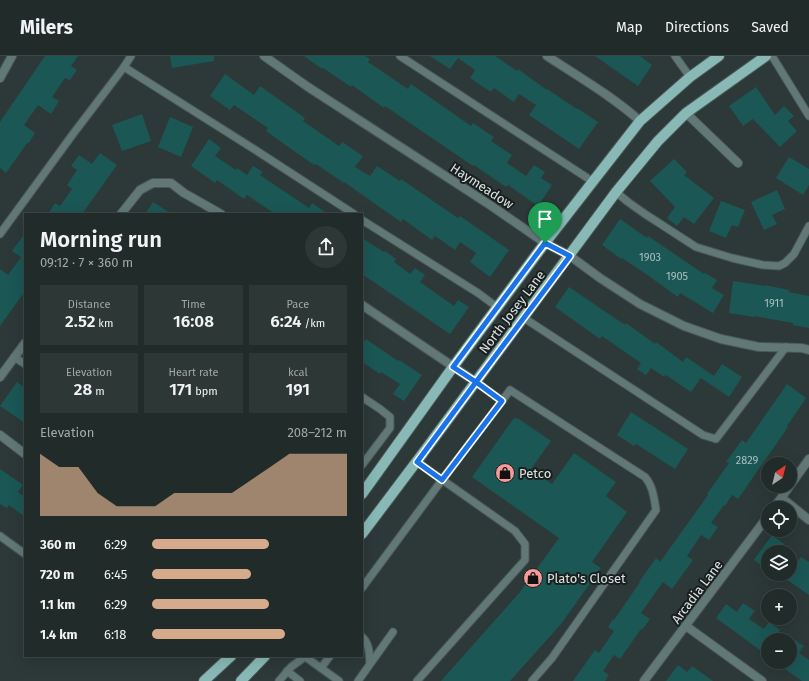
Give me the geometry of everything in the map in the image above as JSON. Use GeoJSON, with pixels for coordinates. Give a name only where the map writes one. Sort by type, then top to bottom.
{"type":"FeatureCollection","features":[{"type":"Feature","properties":{"kind":"main road","name":"North Josey Lane"},"geometry":{"type":"LineString","coordinates":[[363,493],[453,367],[545,243],[592,181],[640,122],[690,77],[719,56]]}},
{"type":"Feature","properties":{"kind":"main road","name":"North Josey Lane"},"geometry":{"type":"LineString","coordinates":[[363,533],[524,318],[616,192],[658,141],[686,114],[766,56]]}},
{"type":"Feature","properties":{"kind":"main road"},"geometry":{"type":"LineString","coordinates":[[204,681],[230,657]]}},
{"type":"Feature","properties":{"kind":"main road"},"geometry":{"type":"LineString","coordinates":[[242,681],[265,657]]}},
{"type":"Feature","properties":{"kind":"street"},"geometry":{"type":"LineString","coordinates":[[0,78],[12,56]]}},
{"type":"Feature","properties":{"kind":"street","name":"Haymeadow"},"geometry":{"type":"LineString","coordinates":[[264,56],[308,87],[490,205],[545,243],[570,256],[640,304],[684,326],[721,339],[759,347],[786,347],[809,350]]}},
{"type":"Feature","properties":{"kind":"street"},"geometry":{"type":"LineString","coordinates":[[547,56],[629,111],[640,122]]}},
{"type":"Feature","properties":{"kind":"street"},"geometry":{"type":"LineString","coordinates":[[686,114],[738,163]]}},
{"type":"Feature","properties":{"kind":"street"},"geometry":{"type":"LineString","coordinates":[[122,213],[140,190],[153,183],[171,183],[184,193],[219,213]]}},
{"type":"Feature","properties":{"kind":"street"},"geometry":{"type":"LineString","coordinates":[[363,306],[476,382]]}},
{"type":"Feature","properties":{"kind":"street"},"geometry":{"type":"LineString","coordinates":[[1,375],[24,344]]}},
{"type":"Feature","properties":{"kind":"street"},"geometry":{"type":"LineString","coordinates":[[0,435],[24,453]]}},
{"type":"Feature","properties":{"kind":"street"},"geometry":{"type":"LineString","coordinates":[[780,501],[809,459]]}},
{"type":"Feature","properties":{"kind":"street"},"geometry":{"type":"LineString","coordinates":[[782,498],[809,520]]}},
{"type":"Feature","properties":{"kind":"street","name":"Arcadia Lane"},"geometry":{"type":"LineString","coordinates":[[644,681],[761,525]]}},
{"type":"Feature","properties":{"kind":"street"},"geometry":{"type":"LineString","coordinates":[[686,626],[762,681]]}},
{"type":"Feature","properties":{"kind":"lane"},"geometry":{"type":"LineString","coordinates":[[1,230],[131,56]]}},
{"type":"Feature","properties":{"kind":"lane"},"geometry":{"type":"LineString","coordinates":[[400,56],[592,181]]}},
{"type":"Feature","properties":{"kind":"lane"},"geometry":{"type":"LineString","coordinates":[[675,56],[690,77]]}},
{"type":"Feature","properties":{"kind":"lane"},"geometry":{"type":"LineString","coordinates":[[772,56],[809,116]]}},
{"type":"Feature","properties":{"kind":"lane"},"geometry":{"type":"LineString","coordinates":[[124,67],[352,213]]}},
{"type":"Feature","properties":{"kind":"lane"},"geometry":{"type":"LineString","coordinates":[[616,192],[645,214],[696,247],[725,256],[763,264],[779,266],[785,263],[794,254],[809,226]]}},
{"type":"Feature","properties":{"kind":"lane"},"geometry":{"type":"LineString","coordinates":[[363,221],[498,307]]}},
{"type":"Feature","properties":{"kind":"lane"},"geometry":{"type":"LineString","coordinates":[[524,318],[703,436],[716,439],[786,347]]}},
{"type":"Feature","properties":{"kind":"lane"},"geometry":{"type":"LineString","coordinates":[[14,357],[24,363]]}},
{"type":"Feature","properties":{"kind":"lane"},"geometry":{"type":"LineString","coordinates":[[476,382],[502,401]]}},
{"type":"Feature","properties":{"kind":"lane"},"geometry":{"type":"LineString","coordinates":[[363,587],[510,390],[645,477],[649,481],[654,493],[656,510],[552,658],[532,681]]}},
{"type":"Feature","properties":{"kind":"lane"},"geometry":{"type":"LineString","coordinates":[[363,398],[390,417],[390,428],[363,464]]}},
{"type":"Feature","properties":{"kind":"lane"},"geometry":{"type":"LineString","coordinates":[[417,462],[515,531],[525,544],[525,560],[417,681]]}},
{"type":"Feature","properties":{"kind":"lane"},"geometry":{"type":"LineString","coordinates":[[0,536],[24,553]]}},
{"type":"Feature","properties":{"kind":"lane"},"geometry":{"type":"LineString","coordinates":[[358,681],[393,632]]}},
{"type":"Feature","properties":{"kind":"lane"},"geometry":{"type":"LineString","coordinates":[[363,638],[369,647],[370,663]]}},
{"type":"Feature","properties":{"kind":"lane"},"geometry":{"type":"LineString","coordinates":[[279,681],[291,667],[304,657]]}},
{"type":"Feature","properties":{"kind":"lane"},"geometry":{"type":"LineString","coordinates":[[306,657],[339,681]]}},
{"type":"Feature","properties":{"kind":"lane"},"geometry":{"type":"LineString","coordinates":[[321,668],[329,657]]}},
{"type":"Feature","properties":{"kind":"lane"},"geometry":{"type":"LineString","coordinates":[[288,671],[300,681]]}},
{"type":"Feature","properties":{"kind":"building"},"geometry":{"type":"Polygon","coordinates":[[[45,56],[78,56],[71,66],[77,70],[70,80],[65,78],[52,97],[59,101],[51,114],[38,105],[24,125],[35,133],[6,173],[0,168],[0,122],[45,56]]]}},
{"type":"Feature","properties":{"kind":"building"},"geometry":{"type":"Polygon","coordinates":[[[170,56],[214,56],[214,61],[172,68],[170,56]]]}},
{"type":"Feature","properties":{"kind":"building"},"geometry":{"type":"Polygon","coordinates":[[[304,56],[365,56],[370,59],[368,62],[408,89],[411,84],[471,126],[473,123],[494,137],[491,141],[512,155],[507,163],[526,176],[534,165],[545,172],[541,178],[552,185],[538,206],[508,185],[506,187],[474,165],[473,166],[385,106],[384,108],[352,85],[351,87],[304,56]]]}},
{"type":"Feature","properties":{"kind":"building"},"geometry":{"type":"Polygon","coordinates":[[[430,56],[495,56],[517,71],[518,69],[547,90],[598,122],[579,149],[529,115],[536,105],[519,94],[514,102],[494,88],[491,92],[470,78],[475,70],[458,58],[450,69],[430,56]]]}},
{"type":"Feature","properties":{"kind":"building"},"geometry":{"type":"Polygon","coordinates":[[[595,56],[640,56],[652,65],[638,86],[595,56]]]}},
{"type":"Feature","properties":{"kind":"building"},"geometry":{"type":"Polygon","coordinates":[[[225,74],[254,95],[260,86],[305,118],[303,121],[339,146],[342,142],[363,156],[355,167],[370,176],[377,166],[400,181],[401,179],[458,218],[460,216],[509,250],[490,277],[470,262],[476,253],[460,242],[455,250],[435,236],[432,240],[403,219],[401,222],[344,182],[316,164],[314,165],[294,151],[266,131],[268,128],[234,105],[230,110],[210,96],[225,74]]]}},
{"type":"Feature","properties":{"kind":"building"},"geometry":{"type":"Polygon","coordinates":[[[756,87],[775,115],[784,106],[794,116],[788,121],[797,131],[780,147],[753,119],[743,126],[729,106],[756,87]]]}},
{"type":"Feature","properties":{"kind":"building"},"geometry":{"type":"Polygon","coordinates":[[[142,114],[151,141],[122,151],[112,125],[142,114]]]}},
{"type":"Feature","properties":{"kind":"building"},"geometry":{"type":"Polygon","coordinates":[[[170,117],[193,127],[181,157],[158,147],[170,117]]]}},
{"type":"Feature","properties":{"kind":"building"},"geometry":{"type":"Polygon","coordinates":[[[209,139],[221,148],[215,156],[236,170],[237,168],[247,175],[253,166],[263,172],[260,175],[309,208],[312,203],[327,213],[274,213],[247,195],[244,199],[217,180],[215,183],[191,166],[209,139]]]}},
{"type":"Feature","properties":{"kind":"building"},"geometry":{"type":"Polygon","coordinates":[[[100,153],[117,165],[83,213],[49,213],[55,203],[60,206],[72,189],[67,185],[77,170],[71,166],[79,155],[92,164],[100,153]]]}},
{"type":"Feature","properties":{"kind":"building"},"geometry":{"type":"Polygon","coordinates":[[[789,157],[809,169],[809,185],[803,195],[776,178],[789,157]]]}},
{"type":"Feature","properties":{"kind":"building"},"geometry":{"type":"Polygon","coordinates":[[[674,159],[687,172],[684,175],[714,198],[694,224],[684,217],[677,226],[667,218],[675,207],[650,181],[674,159]]]}},
{"type":"Feature","properties":{"kind":"building"},"geometry":{"type":"Polygon","coordinates":[[[777,190],[785,209],[772,215],[777,224],[764,230],[751,202],[777,190]]]}},
{"type":"Feature","properties":{"kind":"building"},"geometry":{"type":"Polygon","coordinates":[[[721,201],[745,210],[738,227],[732,225],[726,238],[709,231],[721,201]]]}},
{"type":"Feature","properties":{"kind":"building"},"geometry":{"type":"Polygon","coordinates":[[[153,202],[170,213],[146,213],[153,202]]]}},
{"type":"Feature","properties":{"kind":"building"},"geometry":{"type":"Polygon","coordinates":[[[620,219],[704,274],[705,273],[717,280],[712,288],[724,295],[713,313],[680,293],[678,297],[602,245],[620,219]]]}},
{"type":"Feature","properties":{"kind":"building"},"geometry":{"type":"Polygon","coordinates":[[[24,234],[24,292],[0,326],[0,269],[8,275],[21,257],[12,251],[24,234]]]}},
{"type":"Feature","properties":{"kind":"building"},"geometry":{"type":"Polygon","coordinates":[[[363,239],[396,259],[394,262],[410,274],[415,268],[425,275],[420,282],[454,306],[458,300],[469,307],[450,334],[363,275],[363,239]]]}},
{"type":"Feature","properties":{"kind":"building"},"geometry":{"type":"Polygon","coordinates":[[[733,281],[765,285],[809,296],[809,328],[793,325],[793,323],[729,313],[733,281]]]}},
{"type":"Feature","properties":{"kind":"building"},"geometry":{"type":"Polygon","coordinates":[[[569,287],[625,325],[626,323],[655,344],[656,342],[683,362],[686,357],[714,376],[722,364],[742,377],[729,397],[701,378],[691,392],[666,375],[664,377],[651,368],[646,375],[637,369],[641,363],[602,336],[600,339],[555,307],[569,287]]]}},
{"type":"Feature","properties":{"kind":"building"},"geometry":{"type":"Polygon","coordinates":[[[366,339],[398,361],[399,360],[422,375],[404,401],[393,394],[400,384],[381,372],[380,374],[363,363],[363,344],[366,339]]]}},
{"type":"Feature","properties":{"kind":"building"},"geometry":{"type":"Polygon","coordinates":[[[17,382],[24,387],[24,422],[0,406],[17,382]]]}},
{"type":"Feature","properties":{"kind":"building"},"geometry":{"type":"Polygon","coordinates":[[[787,384],[806,398],[767,457],[761,457],[761,466],[738,499],[732,495],[711,523],[718,527],[709,540],[701,535],[687,556],[693,560],[672,589],[663,582],[641,613],[650,619],[620,659],[614,655],[603,671],[609,675],[605,681],[573,681],[595,650],[599,653],[614,631],[608,627],[656,558],[660,562],[729,463],[726,462],[742,440],[746,443],[787,384]]]}},
{"type":"Feature","properties":{"kind":"building"},"geometry":{"type":"Polygon","coordinates":[[[631,412],[688,449],[675,469],[636,444],[634,446],[617,435],[631,412]]]}},
{"type":"Feature","properties":{"kind":"building"},"geometry":{"type":"Polygon","coordinates":[[[514,418],[519,419],[551,441],[531,469],[552,484],[574,453],[616,482],[606,496],[627,512],[592,562],[601,568],[561,624],[510,681],[441,681],[520,592],[559,538],[472,477],[514,418]]]}},
{"type":"Feature","properties":{"kind":"building"},"geometry":{"type":"Polygon","coordinates":[[[0,469],[23,485],[18,492],[24,496],[24,516],[9,505],[7,508],[0,504],[0,469]]]}},
{"type":"Feature","properties":{"kind":"building"},"geometry":{"type":"Polygon","coordinates":[[[771,537],[775,537],[784,544],[783,545],[765,545],[771,537]]]}},
{"type":"Feature","properties":{"kind":"building"},"geometry":{"type":"Polygon","coordinates":[[[761,550],[761,565],[754,560],[761,550]]]}},
{"type":"Feature","properties":{"kind":"building"},"geometry":{"type":"Polygon","coordinates":[[[801,557],[809,562],[809,595],[789,581],[797,581],[797,563],[801,557]]]}},
{"type":"Feature","properties":{"kind":"building"},"geometry":{"type":"Polygon","coordinates":[[[743,603],[755,611],[749,619],[764,629],[767,625],[773,625],[780,630],[778,633],[761,633],[761,651],[716,618],[726,604],[737,612],[743,603]]]}},
{"type":"Feature","properties":{"kind":"building"},"geometry":{"type":"Polygon","coordinates":[[[797,642],[804,646],[799,653],[809,660],[809,681],[802,681],[785,669],[797,669],[797,642]]]}},
{"type":"Feature","properties":{"kind":"building"},"geometry":{"type":"Polygon","coordinates":[[[678,665],[687,672],[692,666],[713,681],[666,681],[678,665]]]}},
{"type":"Feature","properties":{"kind":"place","name":"Petco"},"geometry":{"type":"Point","coordinates":[505,473]}},
{"type":"Feature","properties":{"kind":"place","name":"Plato's Closet"},"geometry":{"type":"Point","coordinates":[533,578]}},
{"type":"Feature","properties":{"kind":"route"},"geometry":{"type":"LineString","coordinates":[[545,243],[453,367],[476,382],[417,462],[442,480],[502,401],[476,382],[570,256],[545,243]]}}]}
